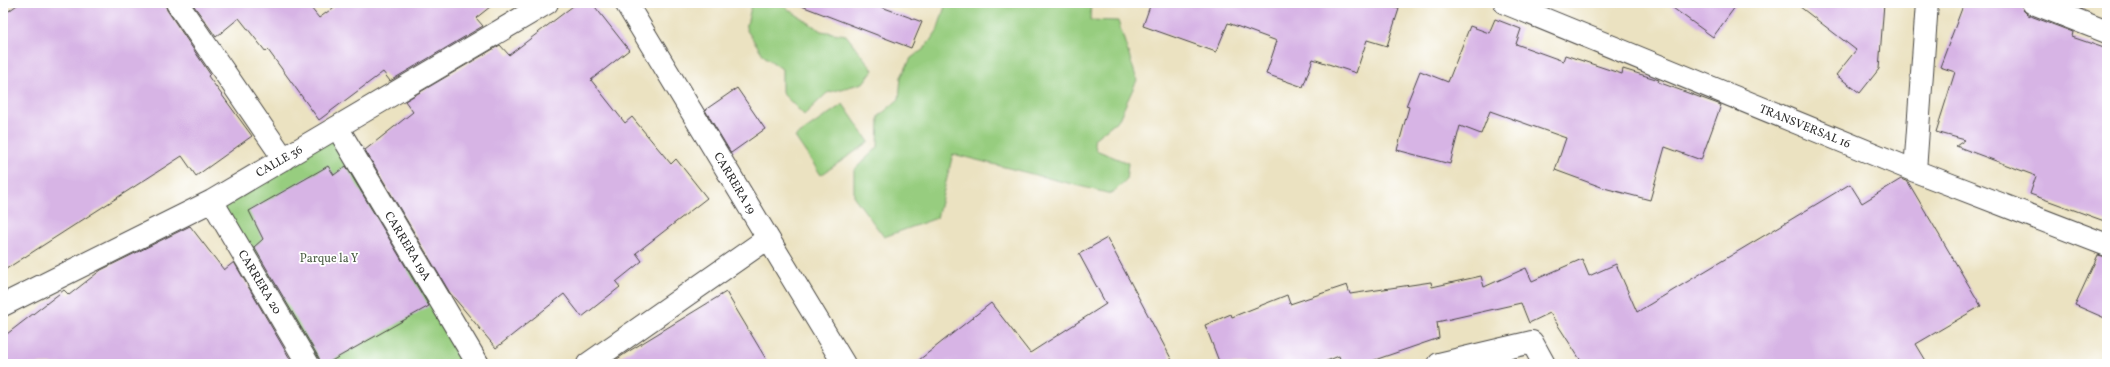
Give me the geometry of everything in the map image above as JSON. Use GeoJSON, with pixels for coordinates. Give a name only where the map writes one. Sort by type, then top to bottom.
{"type":"FeatureCollection","features":[{"type":"Feature","properties":{"kind":"street"},"geometry":{"type":"LineString","coordinates":[[177,3],[284,159]]}},
{"type":"Feature","properties":{"kind":"street","name":"CALLE 36"},"geometry":{"type":"LineString","coordinates":[[3,305],[212,201],[547,3]]}},
{"type":"Feature","properties":{"kind":"street","name":"CARRERA 19"},"geometry":{"type":"LineString","coordinates":[[626,3],[844,364]]}},
{"type":"Feature","properties":{"kind":"street","name":"TRANSVERSAL 16"},"geometry":{"type":"LineString","coordinates":[[1506,3],[1915,171],[2107,245]]}},
{"type":"Feature","properties":{"kind":"street"},"geometry":{"type":"LineString","coordinates":[[1915,171],[1927,3]]}},
{"type":"Feature","properties":{"kind":"street"},"geometry":{"type":"LineString","coordinates":[[2033,3],[2107,32]]}},
{"type":"Feature","properties":{"kind":"street","name":"CARRERA 19A"},"geometry":{"type":"LineString","coordinates":[[337,127],[478,364]]}},
{"type":"Feature","properties":{"kind":"street","name":"CARRERA 20"},"geometry":{"type":"LineString","coordinates":[[212,201],[308,364]]}},
{"type":"Feature","properties":{"kind":"street"},"geometry":{"type":"LineString","coordinates":[[588,364],[768,238]]}},
{"type":"Feature","properties":{"kind":"street"},"geometry":{"type":"LineString","coordinates":[[1439,364],[1532,342],[1544,364]]}},
{"type":"Feature","properties":{"kind":"green space"},"geometry":{"type":"Polygon","coordinates":[[[760,3],[779,3],[821,31],[846,35],[873,70],[863,83],[827,93],[804,115],[782,93],[782,69],[764,56],[746,29],[751,7],[760,3]]]}},
{"type":"Feature","properties":{"kind":"green space"},"geometry":{"type":"Polygon","coordinates":[[[946,3],[1091,3],[1090,20],[1118,21],[1137,80],[1119,119],[1094,139],[1096,150],[1128,163],[1126,181],[1111,194],[953,154],[937,218],[884,237],[854,197],[854,170],[878,147],[879,116],[899,99],[901,77],[911,58],[924,49],[937,31],[946,3]]]}},
{"type":"Feature","properties":{"kind":"green space"},"geometry":{"type":"Polygon","coordinates":[[[843,104],[869,142],[821,175],[795,137],[843,104]]]}},
{"type":"Feature","properties":{"kind":"green space","name":"Parque la Y"},"geometry":{"type":"Polygon","coordinates":[[[334,135],[471,364],[313,364],[217,203],[334,135]]]}},
{"type":"Feature","properties":{"kind":"building"},"geometry":{"type":"Polygon","coordinates":[[[20,3],[165,3],[167,10],[210,74],[208,76],[252,136],[196,176],[182,156],[3,271],[3,15],[20,3]]]}},
{"type":"Feature","properties":{"kind":"building"},"geometry":{"type":"Polygon","coordinates":[[[192,3],[307,3],[319,18],[340,3],[495,3],[476,18],[483,26],[390,81],[383,72],[319,120],[268,50],[266,52],[239,18],[216,37],[192,3]]]}},
{"type":"Feature","properties":{"kind":"building"},"geometry":{"type":"Polygon","coordinates":[[[577,3],[592,3],[629,50],[591,80],[625,123],[632,117],[671,164],[676,159],[707,198],[636,253],[642,261],[616,282],[620,287],[582,317],[564,294],[496,348],[450,293],[365,150],[413,112],[405,101],[500,45],[509,55],[577,3]]]}},
{"type":"Feature","properties":{"kind":"building"},"geometry":{"type":"Polygon","coordinates":[[[800,3],[871,3],[922,22],[911,48],[799,5],[800,3]]]}},
{"type":"Feature","properties":{"kind":"building"},"geometry":{"type":"Polygon","coordinates":[[[1151,3],[1380,3],[1399,9],[1387,46],[1367,40],[1356,73],[1313,59],[1303,87],[1266,74],[1277,41],[1228,23],[1216,52],[1143,26],[1151,3]]]}},
{"type":"Feature","properties":{"kind":"building"},"geometry":{"type":"Polygon","coordinates":[[[1666,3],[1738,3],[1713,37],[1666,3]]]}},
{"type":"Feature","properties":{"kind":"building"},"geometry":{"type":"Polygon","coordinates":[[[1795,3],[1884,3],[1879,69],[1860,93],[1836,75],[1856,50],[1795,3]]]}},
{"type":"Feature","properties":{"kind":"building"},"geometry":{"type":"Polygon","coordinates":[[[1964,3],[2021,3],[2023,10],[2028,15],[2073,32],[2072,37],[2107,49],[2107,222],[2030,194],[2036,176],[1956,146],[1965,140],[1936,132],[1955,72],[1940,67],[1964,3]]]}},
{"type":"Feature","properties":{"kind":"building"},"geometry":{"type":"Polygon","coordinates":[[[2067,3],[2085,3],[2083,9],[2067,3]]]}},
{"type":"Feature","properties":{"kind":"building"},"geometry":{"type":"Polygon","coordinates":[[[1495,19],[1521,29],[1516,44],[1563,61],[1565,55],[1622,74],[1623,69],[1659,80],[1658,82],[1721,105],[1701,160],[1665,147],[1650,200],[1604,188],[1555,170],[1566,138],[1490,111],[1481,134],[1460,126],[1450,164],[1397,150],[1409,107],[1406,106],[1420,71],[1448,82],[1470,26],[1489,33],[1495,19]]]}},
{"type":"Feature","properties":{"kind":"building"},"geometry":{"type":"Polygon","coordinates":[[[737,88],[765,129],[731,153],[705,110],[737,88]]]}},
{"type":"Feature","properties":{"kind":"building","name":"Parque la Y"},"geometry":{"type":"Polygon","coordinates":[[[328,166],[334,175],[346,166],[429,306],[326,364],[320,364],[319,358],[254,247],[263,239],[249,211],[328,166]]]}},
{"type":"Feature","properties":{"kind":"building"},"geometry":{"type":"Polygon","coordinates":[[[1901,179],[1908,182],[1981,306],[1916,344],[1928,364],[1583,364],[1550,313],[1529,323],[1521,303],[1437,322],[1439,338],[1363,364],[1342,364],[1339,356],[1319,364],[1220,364],[1205,325],[1231,314],[1232,317],[1287,295],[1290,304],[1347,285],[1350,294],[1431,282],[1432,287],[1481,276],[1484,287],[1526,268],[1532,281],[1582,259],[1589,276],[1616,264],[1637,312],[1850,184],[1862,203],[1901,179]]]}},
{"type":"Feature","properties":{"kind":"building"},"geometry":{"type":"Polygon","coordinates":[[[190,226],[224,270],[234,262],[293,364],[3,364],[3,337],[64,290],[69,295],[101,270],[190,226]]]}},
{"type":"Feature","properties":{"kind":"building"},"geometry":{"type":"Polygon","coordinates":[[[1107,238],[1174,364],[914,364],[991,303],[1030,353],[1106,304],[1079,254],[1107,238]]]}},
{"type":"Feature","properties":{"kind":"building"},"geometry":{"type":"Polygon","coordinates":[[[2098,255],[2107,257],[2107,319],[2075,305],[2098,255]]]}},
{"type":"Feature","properties":{"kind":"building"},"geometry":{"type":"Polygon","coordinates":[[[726,292],[769,364],[610,364],[626,353],[726,292]]]}}]}
